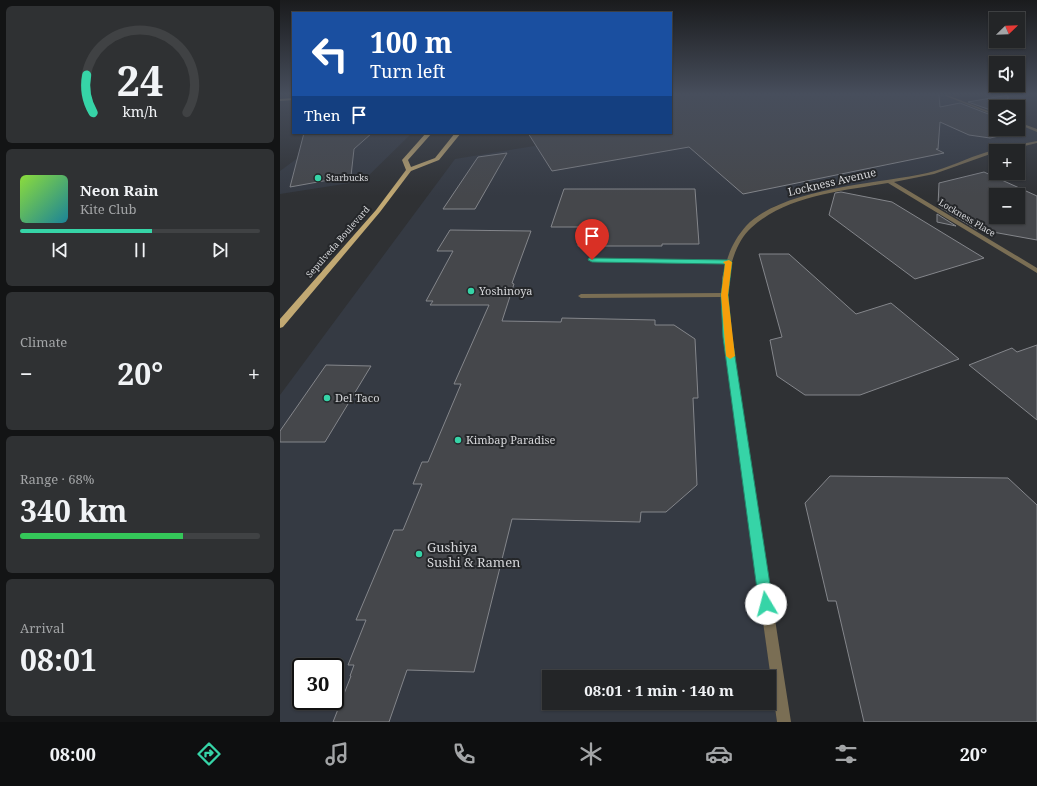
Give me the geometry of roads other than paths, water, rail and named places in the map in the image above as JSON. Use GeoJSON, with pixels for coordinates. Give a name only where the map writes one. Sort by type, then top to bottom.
{"type":"FeatureCollection","features":[{"type":"Feature","properties":{"kind":"main road","name":"Sepulveda Boulevard"},"geometry":{"type":"LineString","coordinates":[[280,325],[378,211],[409,170],[405,160],[428,134]]}},
{"type":"Feature","properties":{"kind":"main road"},"geometry":{"type":"LineString","coordinates":[[409,170],[437,159],[457,134]]}},
{"type":"Feature","properties":{"kind":"street","name":"Lockness Avenue"},"geometry":{"type":"LineString","coordinates":[[1025,145],[1037,142]]}},
{"type":"Feature","properties":{"kind":"street","name":"Lockness Avenue"},"geometry":{"type":"LineString","coordinates":[[784,722],[728,337],[724,295],[729,262],[733,250],[743,232],[759,218],[777,207],[803,198],[938,171],[989,154]]}},
{"type":"Feature","properties":{"kind":"street","name":"Lockness Place"},"geometry":{"type":"LineString","coordinates":[[888,181],[1037,271]]}},
{"type":"Feature","properties":{"kind":"street"},"geometry":{"type":"LineString","coordinates":[[592,260],[729,262]]}},
{"type":"Feature","properties":{"kind":"street"},"geometry":{"type":"LineString","coordinates":[[581,296],[724,295]]}},
{"type":"Feature","properties":{"kind":"place","name":"Starbucks"},"geometry":{"type":"Point","coordinates":[318,178]}},
{"type":"Feature","properties":{"kind":"place","name":"Yoshinoya"},"geometry":{"type":"Point","coordinates":[471,291]}},
{"type":"Feature","properties":{"kind":"place","name":"Del Taco"},"geometry":{"type":"Point","coordinates":[327,398]}},
{"type":"Feature","properties":{"kind":"place","name":"Kimbap Paradise"},"geometry":{"type":"Point","coordinates":[458,440]}},
{"type":"Feature","properties":{"kind":"place","name":"Gushiya Sushi & Ramen"},"geometry":{"type":"Point","coordinates":[419,554]}}]}
